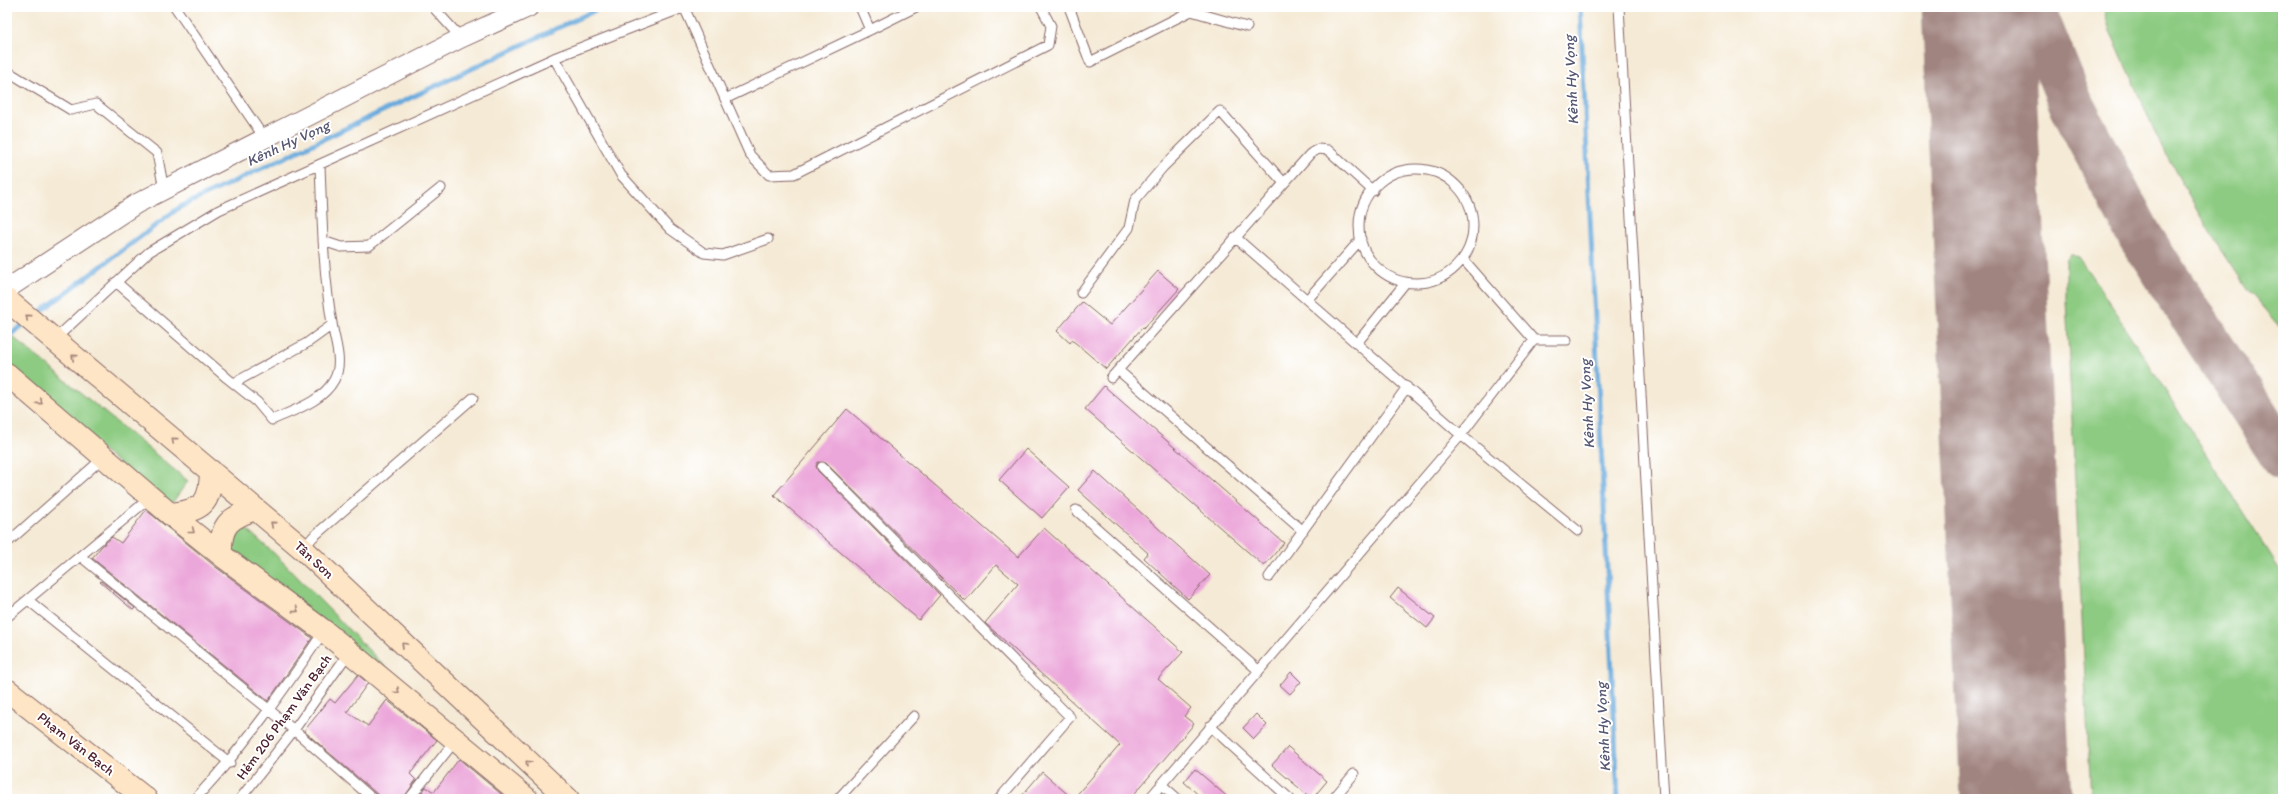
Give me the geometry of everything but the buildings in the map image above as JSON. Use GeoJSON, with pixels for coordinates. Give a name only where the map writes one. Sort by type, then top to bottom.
{"type":"FeatureCollection","features":[{"type":"Feature","properties":{"kind":"street"},"geometry":{"type":"LineString","coordinates":[[7,289],[136,204],[461,38],[529,7]]}},
{"type":"Feature","properties":{"kind":"street","name":"Tân Sơn"},"geometry":{"type":"LineString","coordinates":[[7,300],[303,549],[557,794]]}},
{"type":"Feature","properties":{"kind":"street"},"geometry":{"type":"LineString","coordinates":[[8,377],[170,514],[350,651],[456,741],[528,799]]}},
{"type":"Feature","properties":{"kind":"street"},"geometry":{"type":"LineString","coordinates":[[170,514],[192,511],[204,503],[210,492],[211,471]]}},
{"type":"Feature","properties":{"kind":"street"},"geometry":{"type":"LineString","coordinates":[[221,553],[220,540],[226,524],[235,516],[255,509]]}},
{"type":"Feature","properties":{"kind":"street","name":"Phạm Văn Bạch"},"geometry":{"type":"LineString","coordinates":[[7,690],[146,799]]}},
{"type":"Feature","properties":{"kind":"lane"},"geometry":{"type":"LineString","coordinates":[[175,7],[266,138]]}},
{"type":"Feature","properties":{"kind":"lane"},"geometry":{"type":"LineString","coordinates":[[433,7],[461,38]]}},
{"type":"Feature","properties":{"kind":"lane"},"geometry":{"type":"LineString","coordinates":[[52,338],[149,252],[219,210],[554,58],[684,7],[750,155],[769,175],[794,174],[1048,45],[1051,26],[1041,7]]}},
{"type":"Feature","properties":{"kind":"lane"},"geometry":{"type":"LineString","coordinates":[[860,7],[870,30]]}},
{"type":"Feature","properties":{"kind":"lane"},"geometry":{"type":"LineString","coordinates":[[725,99],[916,7]]}},
{"type":"Feature","properties":{"kind":"lane"},"geometry":{"type":"LineString","coordinates":[[1069,7],[1090,62],[1191,11],[1247,27]]}},
{"type":"Feature","properties":{"kind":"lane"},"geometry":{"type":"LineString","coordinates":[[1619,7],[1664,799]]}},
{"type":"Feature","properties":{"kind":"lane"},"geometry":{"type":"LineString","coordinates":[[554,58],[621,175],[670,228],[704,253],[723,255],[768,239]]}},
{"type":"Feature","properties":{"kind":"lane"},"geometry":{"type":"LineString","coordinates":[[7,71],[71,110],[96,104],[157,153],[164,190]]}},
{"type":"Feature","properties":{"kind":"lane"},"geometry":{"type":"LineString","coordinates":[[1081,293],[1129,228],[1135,200],[1163,167],[1220,110],[1284,183]]}},
{"type":"Feature","properties":{"kind":"lane"},"geometry":{"type":"LineString","coordinates":[[1111,378],[1310,154],[1318,149],[1328,150],[1372,191]]}},
{"type":"Feature","properties":{"kind":"lane"},"geometry":{"type":"LineString","coordinates":[[116,282],[257,402],[272,420],[324,396],[335,379],[339,361],[332,326],[323,241],[320,165]]}},
{"type":"Feature","properties":{"kind":"lane"},"geometry":{"type":"LineString","coordinates":[[1409,169],[1428,170],[1446,176],[1460,188],[1469,204],[1472,217],[1471,242],[1463,259],[1450,272],[1433,281],[1414,283],[1396,280],[1380,270],[1368,256],[1361,239],[1360,220],[1365,202],[1372,191],[1391,175],[1409,169]]}},
{"type":"Feature","properties":{"kind":"lane"},"geometry":{"type":"LineString","coordinates":[[323,241],[341,247],[369,246],[442,188]]}},
{"type":"Feature","properties":{"kind":"lane"},"geometry":{"type":"LineString","coordinates":[[1235,237],[1461,435],[1578,531]]}},
{"type":"Feature","properties":{"kind":"lane"},"geometry":{"type":"LineString","coordinates":[[1307,300],[1361,239]]}},
{"type":"Feature","properties":{"kind":"lane"},"geometry":{"type":"LineString","coordinates":[[1463,259],[1534,340],[1567,340]]}},
{"type":"Feature","properties":{"kind":"lane"},"geometry":{"type":"LineString","coordinates":[[1357,343],[1406,282]]}},
{"type":"Feature","properties":{"kind":"lane"},"geometry":{"type":"LineString","coordinates":[[234,383],[307,343],[332,326]]}},
{"type":"Feature","properties":{"kind":"lane"},"geometry":{"type":"LineString","coordinates":[[1149,799],[1461,435],[1534,340]]}},
{"type":"Feature","properties":{"kind":"lane"},"geometry":{"type":"LineString","coordinates":[[1118,370],[1303,531]]}},
{"type":"Feature","properties":{"kind":"lane"},"geometry":{"type":"LineString","coordinates":[[1269,577],[1407,387]]}},
{"type":"Feature","properties":{"kind":"lane"},"geometry":{"type":"LineString","coordinates":[[303,549],[313,537],[473,398]]}},
{"type":"Feature","properties":{"kind":"lane"},"geometry":{"type":"LineString","coordinates":[[7,543],[104,457]]}},
{"type":"Feature","properties":{"kind":"lane"},"geometry":{"type":"LineString","coordinates":[[822,467],[1070,717],[999,799]]}},
{"type":"Feature","properties":{"kind":"lane"},"geometry":{"type":"LineString","coordinates":[[7,617],[151,497]]}},
{"type":"Feature","properties":{"kind":"lane"},"geometry":{"type":"LineString","coordinates":[[1076,510],[1258,670]]}},
{"type":"Feature","properties":{"kind":"lane"},"geometry":{"type":"LineString","coordinates":[[80,556],[294,730],[373,799]]}},
{"type":"Feature","properties":{"kind":"lane"},"geometry":{"type":"LineString","coordinates":[[28,600],[230,763]]}},
{"type":"Feature","properties":{"kind":"lane"},"geometry":{"type":"LineString","coordinates":[[196,799],[230,763],[270,711],[324,631]]}},
{"type":"Feature","properties":{"kind":"lane","name":"Hẻm 206 Phạm Văn Bạch"},"geometry":{"type":"LineString","coordinates":[[240,799],[294,730],[350,651]]}},
{"type":"Feature","properties":{"kind":"lane"},"geometry":{"type":"LineString","coordinates":[[838,799],[914,716]]}},
{"type":"Feature","properties":{"kind":"lane"},"geometry":{"type":"LineString","coordinates":[[1210,726],[1290,799]]}},
{"type":"Feature","properties":{"kind":"lane"},"geometry":{"type":"LineString","coordinates":[[409,799],[456,741]]}},
{"type":"Feature","properties":{"kind":"lane"},"geometry":{"type":"LineString","coordinates":[[1333,799],[1354,774]]}},
{"type":"Feature","properties":{"kind":"lane"},"geometry":{"type":"LineString","coordinates":[[1161,784],[1178,799]]}},
{"type":"Feature","properties":{"kind":"green space"},"geometry":{"type":"Polygon","coordinates":[[[2103,7],[2283,7],[2283,331],[2248,290],[2211,234],[2162,148],[2110,31],[2103,7]]]}},
{"type":"Feature","properties":{"kind":"green space"},"geometry":{"type":"Polygon","coordinates":[[[2070,254],[2078,257],[2098,285],[2283,575],[2283,799],[2091,799],[2066,300],[2066,260],[2070,254]]]}},
{"type":"Feature","properties":{"kind":"green space"},"geometry":{"type":"Polygon","coordinates":[[[7,332],[188,481],[170,506],[7,370],[7,332]]]}},
{"type":"Feature","properties":{"kind":"green space"},"geometry":{"type":"Polygon","coordinates":[[[244,527],[276,555],[437,720],[225,553],[244,527]]]}},
{"type":"Feature","properties":{"kind":"waterway","name":"Kênh Hy Vọng"},"geometry":{"type":"LineString","coordinates":[[35,316],[180,207],[602,7]]}},
{"type":"Feature","properties":{"kind":"waterway","name":"Kênh Hy Vọng"},"geometry":{"type":"LineString","coordinates":[[1580,7],[1618,799]]}},
{"type":"Feature","properties":{"kind":"waterway","name":"Kênh Hy Vọng"},"geometry":{"type":"LineString","coordinates":[[7,337],[27,322]]}},
{"type":"Feature","properties":{"kind":"taxiway"},"geometry":{"type":"LineString","coordinates":[[2032,7],[2072,106],[2140,236],[2283,457]]}},
{"type":"Feature","properties":{"kind":"runway"},"geometry":{"type":"LineString","coordinates":[[1977,7],[2016,799]]}}]}
